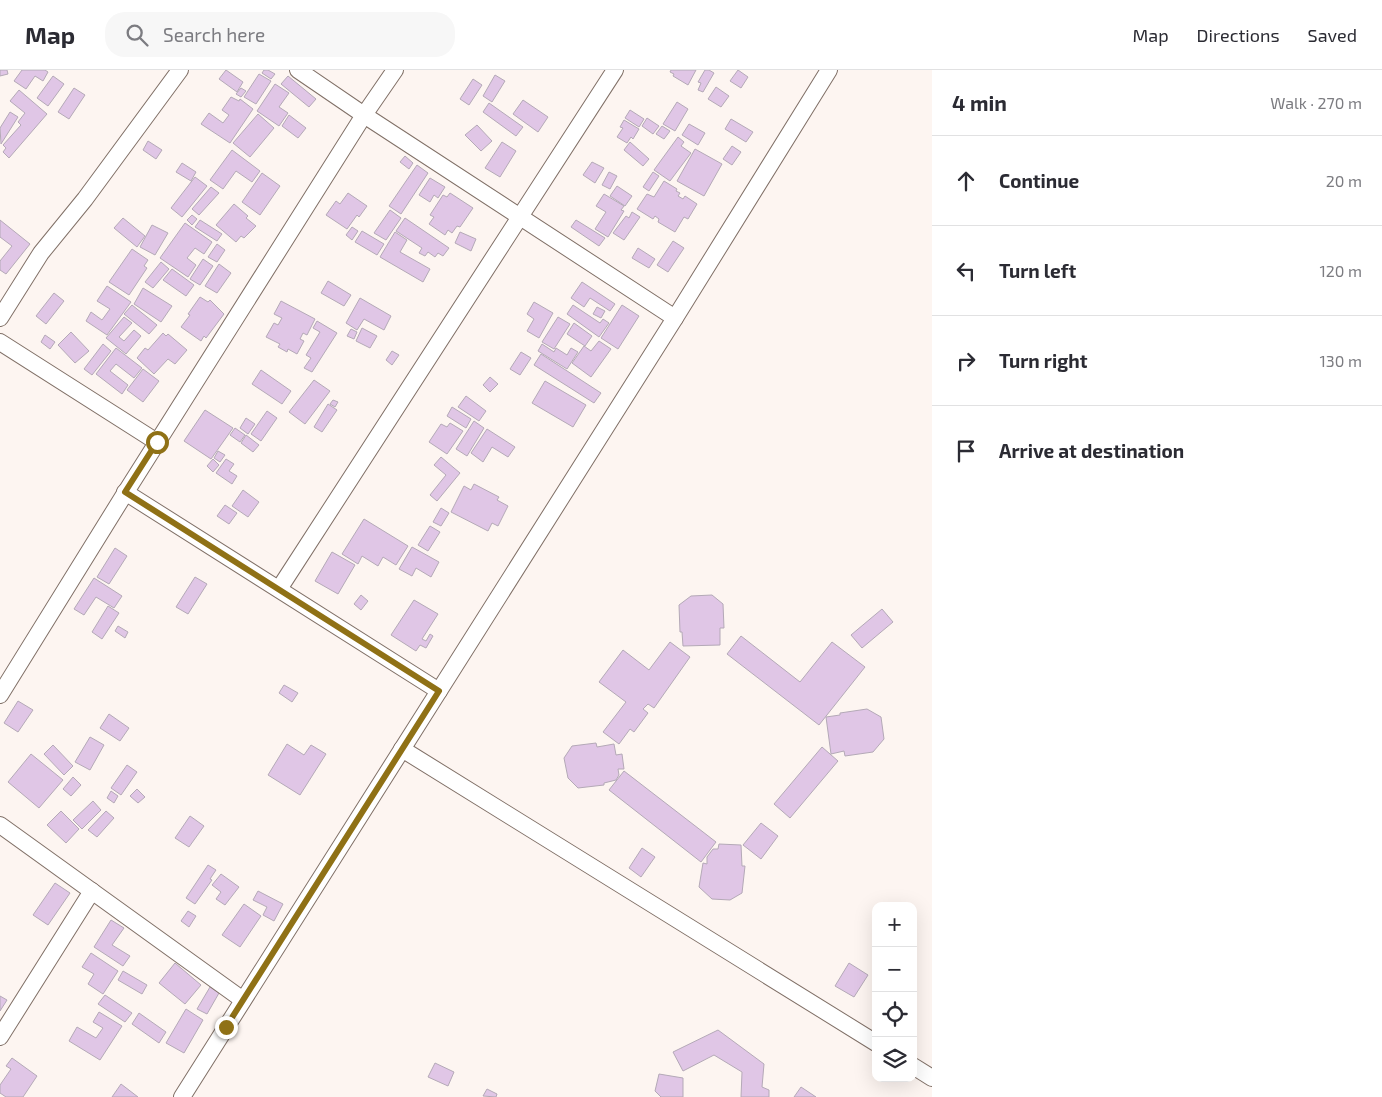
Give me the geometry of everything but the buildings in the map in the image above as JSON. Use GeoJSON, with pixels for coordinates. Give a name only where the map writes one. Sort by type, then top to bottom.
{"type":"FeatureCollection","features":[{"type":"Feature","properties":{"kind":"street"},"geometry":{"type":"LineString","coordinates":[[0,318],[41,252],[85,200],[180,70]]}},
{"type":"Feature","properties":{"kind":"street"},"geometry":{"type":"LineString","coordinates":[[298,70],[674,318]]}},
{"type":"Feature","properties":{"kind":"street"},"geometry":{"type":"LineString","coordinates":[[0,695],[125,492],[364,115],[395,70]]}},
{"type":"Feature","properties":{"kind":"street"},"geometry":{"type":"LineString","coordinates":[[279,589],[615,70]]}},
{"type":"Feature","properties":{"kind":"street"},"geometry":{"type":"LineString","coordinates":[[182,1097],[829,70]]}},
{"type":"Feature","properties":{"kind":"street"},"geometry":{"type":"LineString","coordinates":[[0,342],[157,442]]}},
{"type":"Feature","properties":{"kind":"street"},"geometry":{"type":"LineString","coordinates":[[125,492],[439,691]]}},
{"type":"Feature","properties":{"kind":"street"},"geometry":{"type":"LineString","coordinates":[[402,749],[872,1041]]}},
{"type":"Feature","properties":{"kind":"street"},"geometry":{"type":"LineString","coordinates":[[0,825],[244,1000]]}},
{"type":"Feature","properties":{"kind":"street"},"geometry":{"type":"LineString","coordinates":[[0,1037],[92,891]]}},
{"type":"Feature","properties":{"kind":"street"},"geometry":{"type":"LineString","coordinates":[[917,1069],[932,1078]]}},
{"type":"Feature","properties":{"kind":"route"},"geometry":{"type":"LineString","coordinates":[[157,442],[125,492],[439,691],[226,1027]]}}]}
